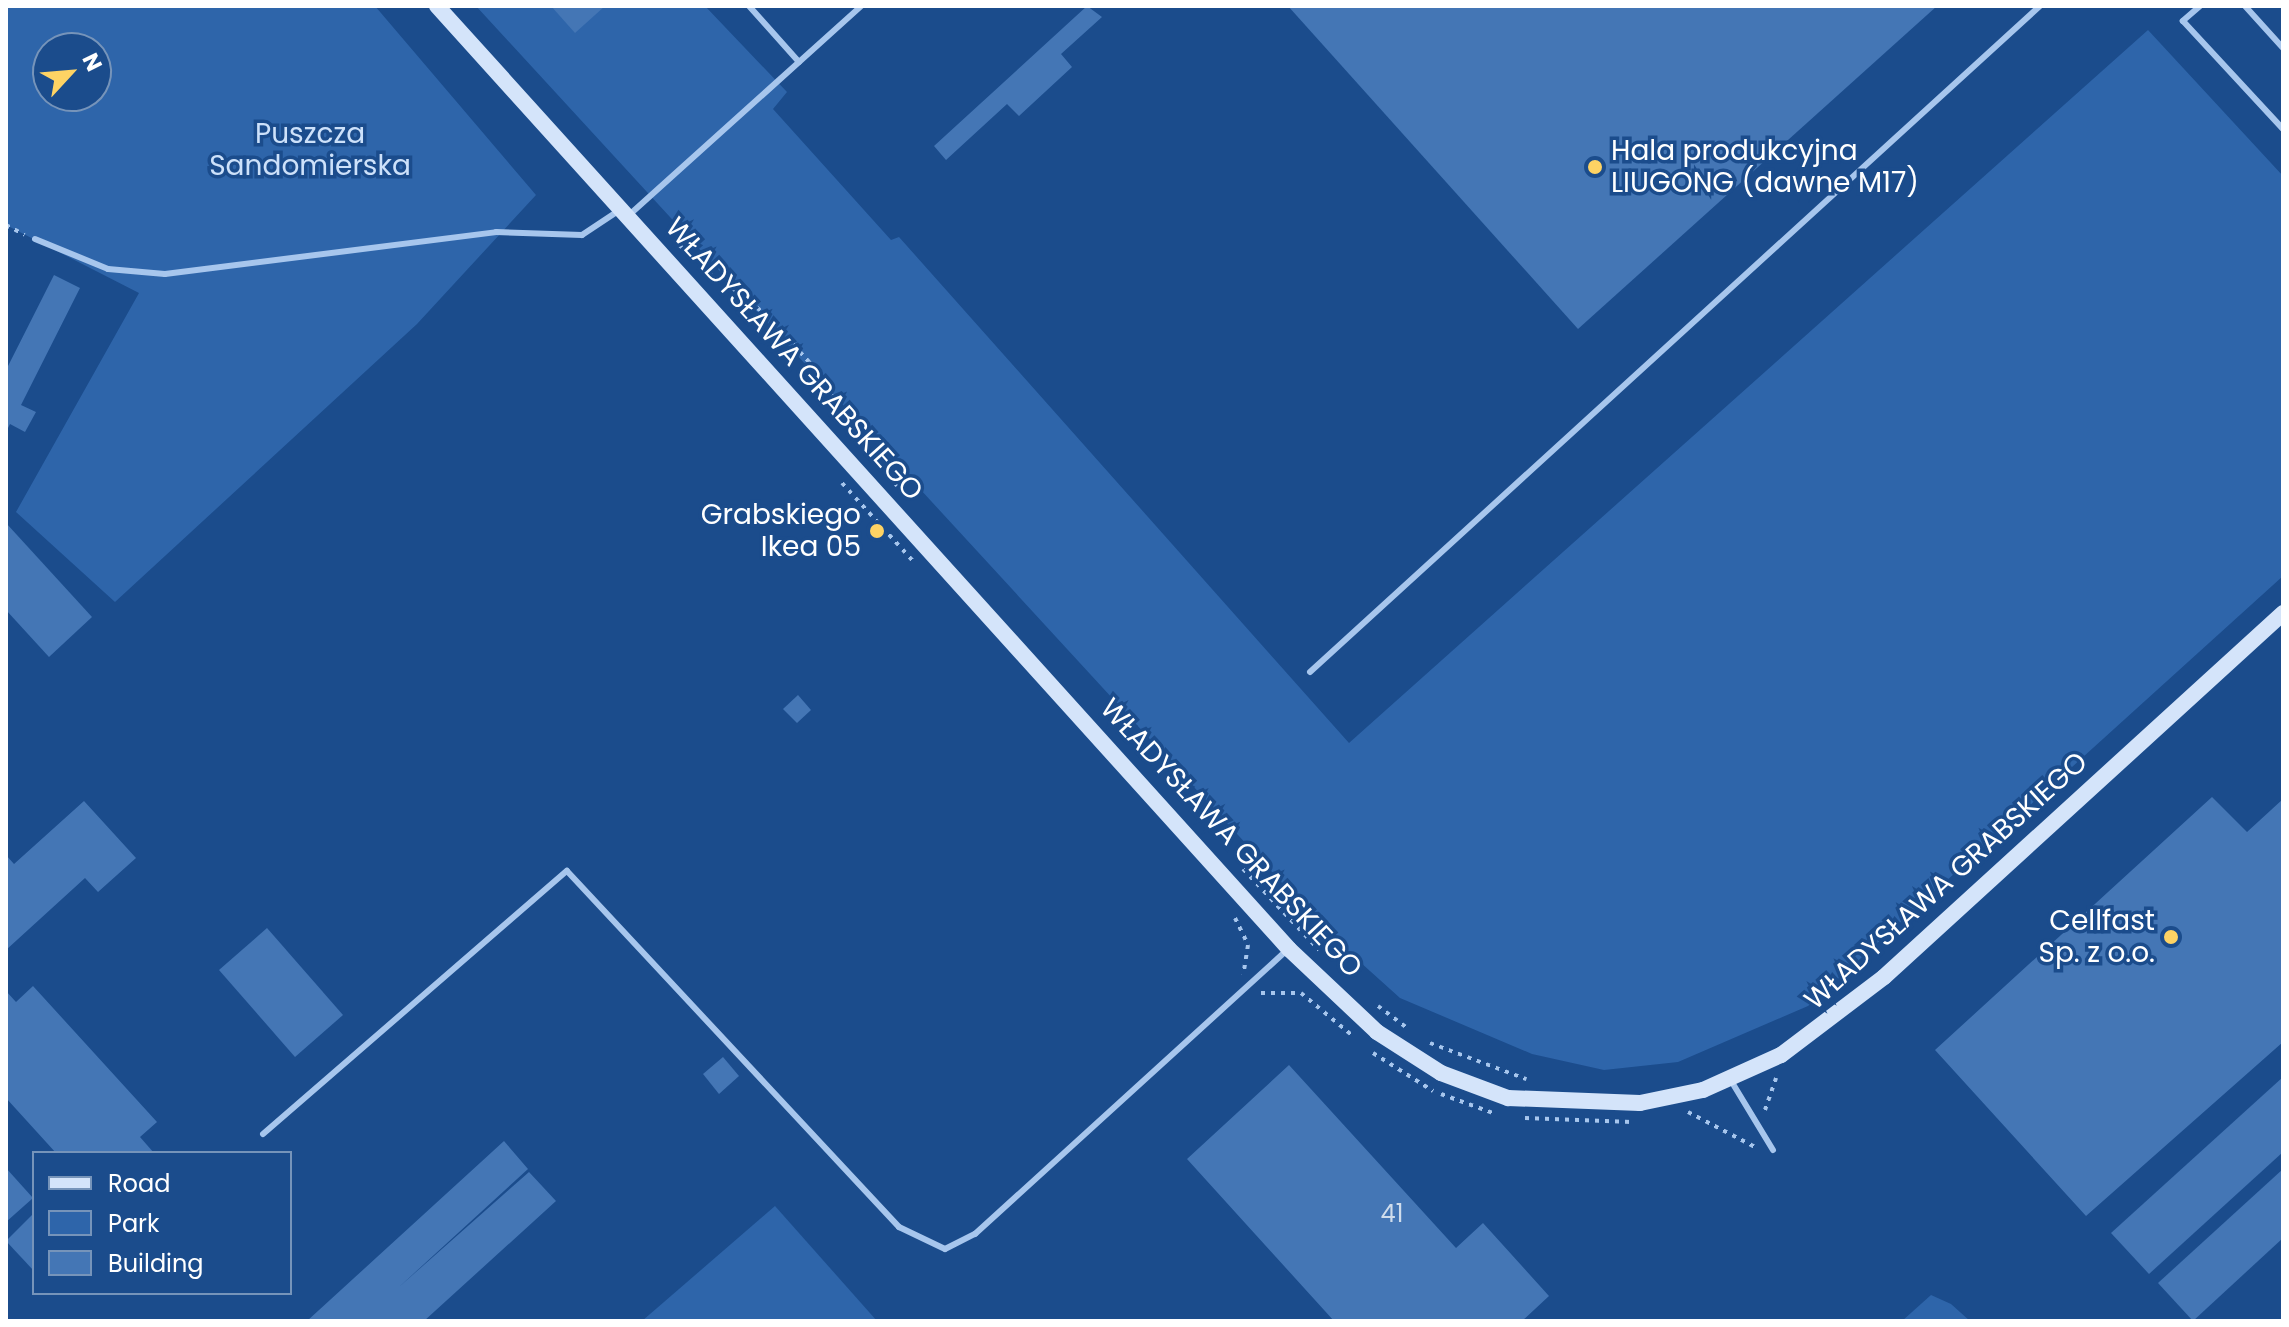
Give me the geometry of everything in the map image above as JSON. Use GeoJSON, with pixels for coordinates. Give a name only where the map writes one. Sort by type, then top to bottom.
{"type":"FeatureCollection","features":[{"type":"Feature","properties":{"kind":"street","name":"WŁADYSŁAWA GRABSKIEGO"},"geometry":{"type":"LineString","coordinates":[[437,6],[1289,949],[1377,1032],[1441,1073],[1508,1098],[1616,1105],[1730,1079],[1781,1055],[1884,977],[2283,613]]}},
{"type":"Feature","properties":{"kind":"lane"},"geometry":{"type":"LineString","coordinates":[[749,6],[799,62]]}},
{"type":"Feature","properties":{"kind":"lane"},"geometry":{"type":"LineString","coordinates":[[35,239],[108,269],[165,274],[496,232],[582,235],[624,212],[861,6]]}},
{"type":"Feature","properties":{"kind":"lane"},"geometry":{"type":"LineString","coordinates":[[1310,672],[2040,6]]}},
{"type":"Feature","properties":{"kind":"lane"},"geometry":{"type":"LineString","coordinates":[[2200,6],[2183,21],[2283,129]]}},
{"type":"Feature","properties":{"kind":"lane"},"geometry":{"type":"LineString","coordinates":[[2245,6],[2283,48]]}},
{"type":"Feature","properties":{"kind":"lane"},"geometry":{"type":"LineString","coordinates":[[263,1134],[567,871],[899,1227],[945,1249],[975,1234],[1289,949]]}},
{"type":"Feature","properties":{"kind":"lane"},"geometry":{"type":"LineString","coordinates":[[1730,1079],[1764,1142],[1773,1150]]}},
{"type":"Feature","properties":{"kind":"path"},"geometry":{"type":"LineString","coordinates":[[6,225],[35,239]]}},
{"type":"Feature","properties":{"kind":"path"},"geometry":{"type":"LineString","coordinates":[[675,242],[766,315],[809,362],[905,498]]}},
{"type":"Feature","properties":{"kind":"path"},"geometry":{"type":"LineString","coordinates":[[1234,859],[1327,959]]}},
{"type":"Feature","properties":{"kind":"path"},"geometry":{"type":"LineString","coordinates":[[1373,1001],[1430,1043],[1532,1080]]}},
{"type":"Feature","properties":{"kind":"path"},"geometry":{"type":"LineString","coordinates":[[1690,1111],[1754,1151],[1764,1142]]}},
{"type":"Feature","properties":{"kind":"green space","name":"Puszcza Sandomierska"},"geometry":{"type":"Polygon","coordinates":[[[6,6],[375,6],[536,195],[417,324],[115,602],[16,512],[139,293],[6,225],[6,6]]]}},
{"type":"Feature","properties":{"kind":"green space"},"geometry":{"type":"Polygon","coordinates":[[[476,6],[705,6],[787,92],[773,109],[891,240],[899,237],[1349,743],[2148,30],[2283,176],[2283,576],[1808,1006],[1678,1062],[1604,1070],[1532,1054],[1400,998],[1330,935],[476,6]]]}},
{"type":"Feature","properties":{"kind":"green space"},"geometry":{"type":"Polygon","coordinates":[[[775,1206],[877,1321],[642,1321],[775,1206]]]}},
{"type":"Feature","properties":{"kind":"green space"},"geometry":{"type":"Polygon","coordinates":[[[1931,1295],[1951,1304],[1970,1321],[1902,1321],[1931,1295]]]}},
{"type":"Feature","properties":{"kind":"building"},"geometry":{"type":"Polygon","coordinates":[[[551,6],[605,6],[575,33],[551,6]]]}},
{"type":"Feature","properties":{"kind":"building"},"geometry":{"type":"Polygon","coordinates":[[[1087,6],[1102,17],[1061,54],[1072,67],[1019,116],[1007,104],[946,160],[934,146],[1087,6]]]}},
{"type":"Feature","properties":{"kind":"building","name":"Hala produkcyjna LIUGONG (dawne M17)"},"geometry":{"type":"Polygon","coordinates":[[[1288,6],[1937,6],[1578,329],[1288,6]]]}},
{"type":"Feature","properties":{"kind":"building"},"geometry":{"type":"Polygon","coordinates":[[[54,275],[80,288],[21,405],[36,412],[25,432],[10,424],[6,432],[6,370],[54,275]]]}},
{"type":"Feature","properties":{"kind":"building"},"geometry":{"type":"Polygon","coordinates":[[[6,523],[92,617],[49,657],[6,610],[6,523]]]}},
{"type":"Feature","properties":{"kind":"building"},"geometry":{"type":"Polygon","coordinates":[[[798,695],[811,710],[797,723],[783,709],[798,695]]]}},
{"type":"Feature","properties":{"kind":"building","name":"Cellfast Sp. z o.o."},"geometry":{"type":"Polygon","coordinates":[[[2212,797],[2247,832],[2283,799],[2283,1042],[2086,1216],[1935,1050],[2212,797]]]}},
{"type":"Feature","properties":{"kind":"building"},"geometry":{"type":"Polygon","coordinates":[[[84,801],[136,858],[98,892],[85,878],[6,950],[6,855],[14,864],[84,801]]]}},
{"type":"Feature","properties":{"kind":"building"},"geometry":{"type":"Polygon","coordinates":[[[267,928],[343,1015],[295,1057],[219,970],[267,928]]]}},
{"type":"Feature","properties":{"kind":"building"},"geometry":{"type":"Polygon","coordinates":[[[33,986],[157,1122],[140,1137],[152,1151],[54,1151],[6,1098],[6,991],[16,1002],[33,986]]]}},
{"type":"Feature","properties":{"kind":"building"},"geometry":{"type":"Polygon","coordinates":[[[723,1057],[739,1076],[719,1094],[703,1074],[723,1057]]]}},
{"type":"Feature","properties":{"kind":"building"},"geometry":{"type":"Polygon","coordinates":[[[1289,1065],[1456,1248],[1483,1223],[1549,1296],[1522,1321],[1334,1321],[1187,1159],[1289,1065]]]}},
{"type":"Feature","properties":{"kind":"building"},"geometry":{"type":"Polygon","coordinates":[[[2283,1077],[2283,1152],[2149,1274],[2111,1233],[2283,1077]]]}},
{"type":"Feature","properties":{"kind":"building"},"geometry":{"type":"Polygon","coordinates":[[[504,1141],[528,1169],[399,1287],[529,1172],[556,1201],[424,1321],[307,1321],[504,1141]]]}},
{"type":"Feature","properties":{"kind":"building"},"geometry":{"type":"Polygon","coordinates":[[[6,1168],[32,1199],[6,1222],[6,1168]]]}},
{"type":"Feature","properties":{"kind":"building"},"geometry":{"type":"Polygon","coordinates":[[[2283,1169],[2283,1238],[2193,1321],[2158,1283],[2283,1169]]]}},
{"type":"Feature","properties":{"kind":"building"},"geometry":{"type":"Polygon","coordinates":[[[32,1215],[32,1269],[6,1241],[32,1215]]]}},
{"type":"Feature","properties":{"kind":"place","name":"Hala produkcyjna LIUGONG (dawne M17)"},"geometry":{"type":"Point","coordinates":[1595,167]}},
{"type":"Feature","properties":{"kind":"place","name":"Grabskiego Ikea 05"},"geometry":{"type":"Point","coordinates":[877,531]}},
{"type":"Feature","properties":{"kind":"place","name":"Cellfast Sp. z o.o."},"geometry":{"type":"Point","coordinates":[2171,937]}}]}
